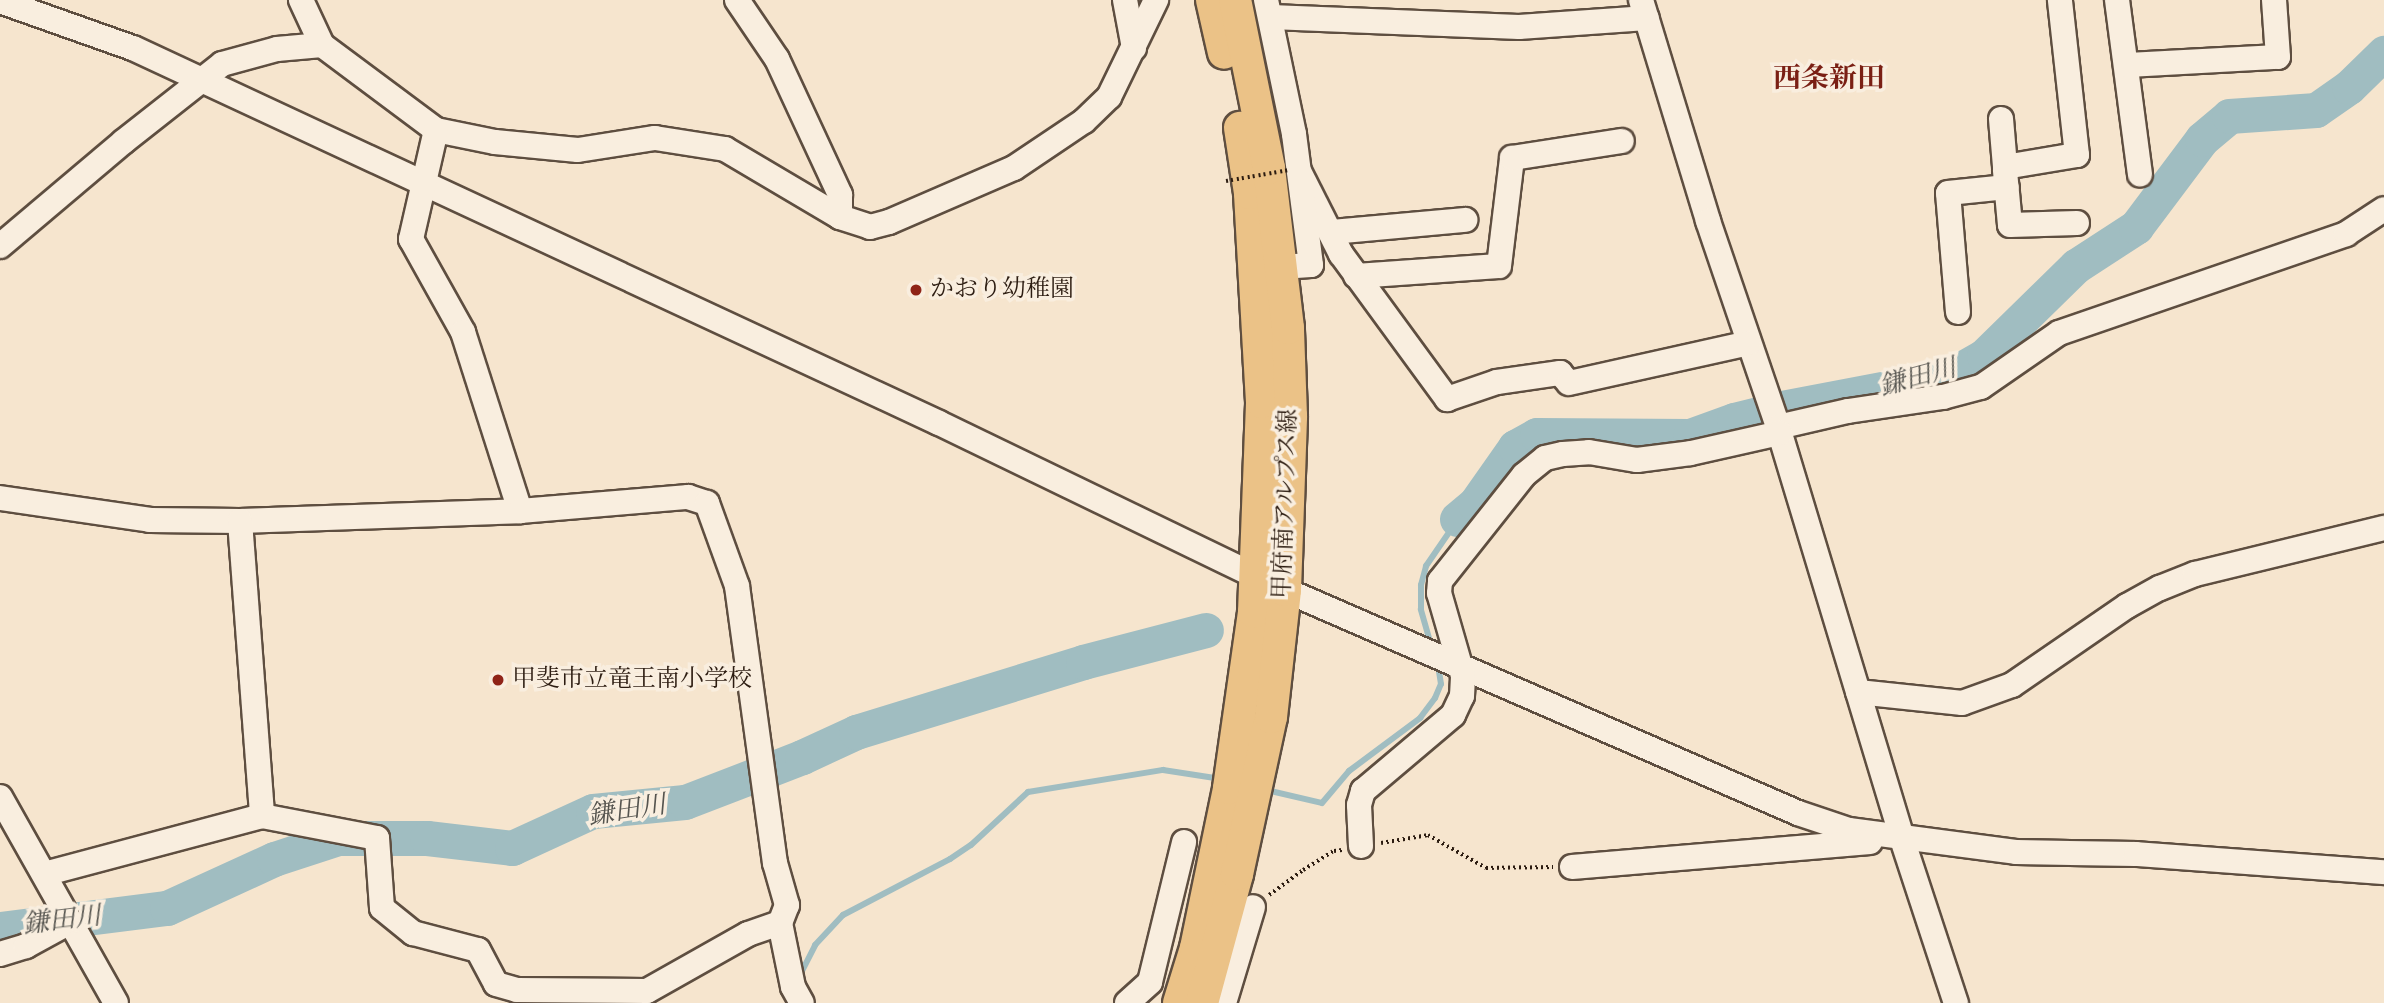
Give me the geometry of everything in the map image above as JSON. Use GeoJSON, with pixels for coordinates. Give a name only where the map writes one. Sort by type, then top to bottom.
{"type":"FeatureCollection","features":[{"type":"Feature","properties":{"kind":"main road","name":"甲府南アルプス線"},"geometry":{"type":"LineString","coordinates":[[1202,1003],[1257,789],[1271,717],[1285,590],[1291,416],[1288,328],[1250,193],[1236,106],[1212,0]]}},
{"type":"Feature","properties":{"kind":"main road","name":"甲府南アルプス線"},"geometry":{"type":"LineString","coordinates":[[1179,1003],[1196,948],[1229,788],[1257,574],[1269,268],[1269,168],[1235,0]]}},
{"type":"Feature","properties":{"kind":"street"},"geometry":{"type":"LineString","coordinates":[[301,0],[322,45],[436,130],[495,142],[579,150],[654,138],[725,149],[840,217],[870,227],[889,222],[1014,168],[1084,121],[1109,97],[1156,0]]}},
{"type":"Feature","properties":{"kind":"street"},"geometry":{"type":"LineString","coordinates":[[737,0],[777,59],[840,195],[840,217]]}},
{"type":"Feature","properties":{"kind":"street"},"geometry":{"type":"LineString","coordinates":[[1125,0],[1134,48]]}},
{"type":"Feature","properties":{"kind":"street"},"geometry":{"type":"LineString","coordinates":[[1958,312],[1948,192],[2077,155],[2060,0]]}},
{"type":"Feature","properties":{"kind":"street"},"geometry":{"type":"LineString","coordinates":[[2117,0],[2128,65],[2140,174]]}},
{"type":"Feature","properties":{"kind":"street"},"geometry":{"type":"LineString","coordinates":[[2128,65],[2277,57],[2274,0]]}},
{"type":"Feature","properties":{"kind":"street"},"geometry":{"type":"LineString","coordinates":[[0,1],[133,48],[1257,574],[1285,590],[1798,813],[1849,830],[2016,852],[2136,854],[2384,873]]}},
{"type":"Feature","properties":{"kind":"street"},"geometry":{"type":"LineString","coordinates":[[1269,268],[1311,265],[1269,9],[1519,27],[1644,9],[1749,344],[1779,428],[1902,839],[1956,1003]]}},
{"type":"Feature","properties":{"kind":"street"},"geometry":{"type":"LineString","coordinates":[[0,246],[222,64],[277,49],[322,45]]}},
{"type":"Feature","properties":{"kind":"street"},"geometry":{"type":"LineString","coordinates":[[2001,119],[2010,225],[2077,223]]}},
{"type":"Feature","properties":{"kind":"street"},"geometry":{"type":"LineString","coordinates":[[436,130],[411,239],[463,332],[520,511]]}},
{"type":"Feature","properties":{"kind":"street"},"geometry":{"type":"LineString","coordinates":[[1356,275],[1499,266],[1512,158],[1622,141]]}},
{"type":"Feature","properties":{"kind":"street"},"geometry":{"type":"LineString","coordinates":[[1294,172],[1332,232],[1341,254],[1447,399],[1497,382],[1560,373],[1569,383],[1749,344]]}},
{"type":"Feature","properties":{"kind":"street"},"geometry":{"type":"LineString","coordinates":[[1361,846],[1359,805],[1363,791],[1453,715],[1462,695],[1463,676],[1456,664],[1439,593],[1440,581],[1524,475],[1545,458],[1589,452],[1637,460],[1691,453],[1848,411],[1943,397],[1981,387],[2059,333],[2346,234],[2384,209]]}},
{"type":"Feature","properties":{"kind":"street"},"geometry":{"type":"LineString","coordinates":[[1332,232],[1465,220]]}},
{"type":"Feature","properties":{"kind":"street"},"geometry":{"type":"LineString","coordinates":[[0,498],[150,520],[240,521],[520,511],[688,497],[707,503],[737,586],[775,863],[787,905],[780,923],[793,987],[802,1003]]}},
{"type":"Feature","properties":{"kind":"street"},"geometry":{"type":"LineString","coordinates":[[240,521],[262,816]]}},
{"type":"Feature","properties":{"kind":"street"},"geometry":{"type":"LineString","coordinates":[[1858,692],[1962,703],[2012,685],[2127,606],[2160,588],[2195,574],[2384,528]]}},
{"type":"Feature","properties":{"kind":"street"},"geometry":{"type":"LineString","coordinates":[[0,797],[116,1003]]}},
{"type":"Feature","properties":{"kind":"street"},"geometry":{"type":"LineString","coordinates":[[44,874],[262,816],[377,838],[382,908],[412,933],[478,950],[496,984],[517,990],[647,991],[748,934],[780,923]]}},
{"type":"Feature","properties":{"kind":"street"},"geometry":{"type":"LineString","coordinates":[[1572,867],[1902,839]]}},
{"type":"Feature","properties":{"kind":"street"},"geometry":{"type":"LineString","coordinates":[[1127,1003],[1147,993],[1184,842]]}},
{"type":"Feature","properties":{"kind":"street"},"geometry":{"type":"LineString","coordinates":[[1224,1003],[1253,907]]}},
{"type":"Feature","properties":{"kind":"street"},"geometry":{"type":"LineString","coordinates":[[0,954],[26,946],[70,922]]}},
{"type":"Feature","properties":{"kind":"path"},"geometry":{"type":"LineString","coordinates":[[1226,181],[1294,172]]}},
{"type":"Feature","properties":{"kind":"path"},"geometry":{"type":"LineString","coordinates":[[1253,907],[1334,851],[1428,835],[1486,868],[1572,867]]}},
{"type":"Feature","properties":{"kind":"waterway","name":"鎌田川"},"geometry":{"type":"LineString","coordinates":[[1457,519],[1475,504],[1515,447],[1537,435],[1690,436],[1734,420],[1782,408],[1949,376],[1984,356],[2076,266],[2136,227],[2202,139],[2229,116],[2316,110],[2349,87],[2384,53]]}},
{"type":"Feature","properties":{"kind":"waterway"},"geometry":{"type":"LineString","coordinates":[[1431,645],[1421,609],[1421,585],[1426,566],[1465,509],[1490,479]]}},
{"type":"Feature","properties":{"kind":"waterway","name":"鎌田川"},"geometry":{"type":"LineString","coordinates":[[0,929],[167,908],[274,859],[338,838],[427,838],[512,848],[593,811],[685,802],[802,757],[856,732],[1083,662],[1206,630]]}},
{"type":"Feature","properties":{"kind":"waterway"},"geometry":{"type":"LineString","coordinates":[[1266,790],[1322,803],[1349,771],[1420,718],[1435,698],[1441,684],[1438,665]]}},
{"type":"Feature","properties":{"kind":"waterway"},"geometry":{"type":"LineString","coordinates":[[799,977],[815,945],[843,915],[950,859],[971,845],[1028,792],[1163,770],[1221,779]]}},
{"type":"Feature","properties":{"kind":"place","name":"かおり幼稚園"},"geometry":{"type":"Point","coordinates":[916,290]}},
{"type":"Feature","properties":{"kind":"place","name":"甲斐市立竜王南小学校"},"geometry":{"type":"Point","coordinates":[498,680]}},
{"type":"Feature","properties":{"kind":"district","name":"西条新田"},"geometry":{"type":"Point","coordinates":[1829,79]}}]}
